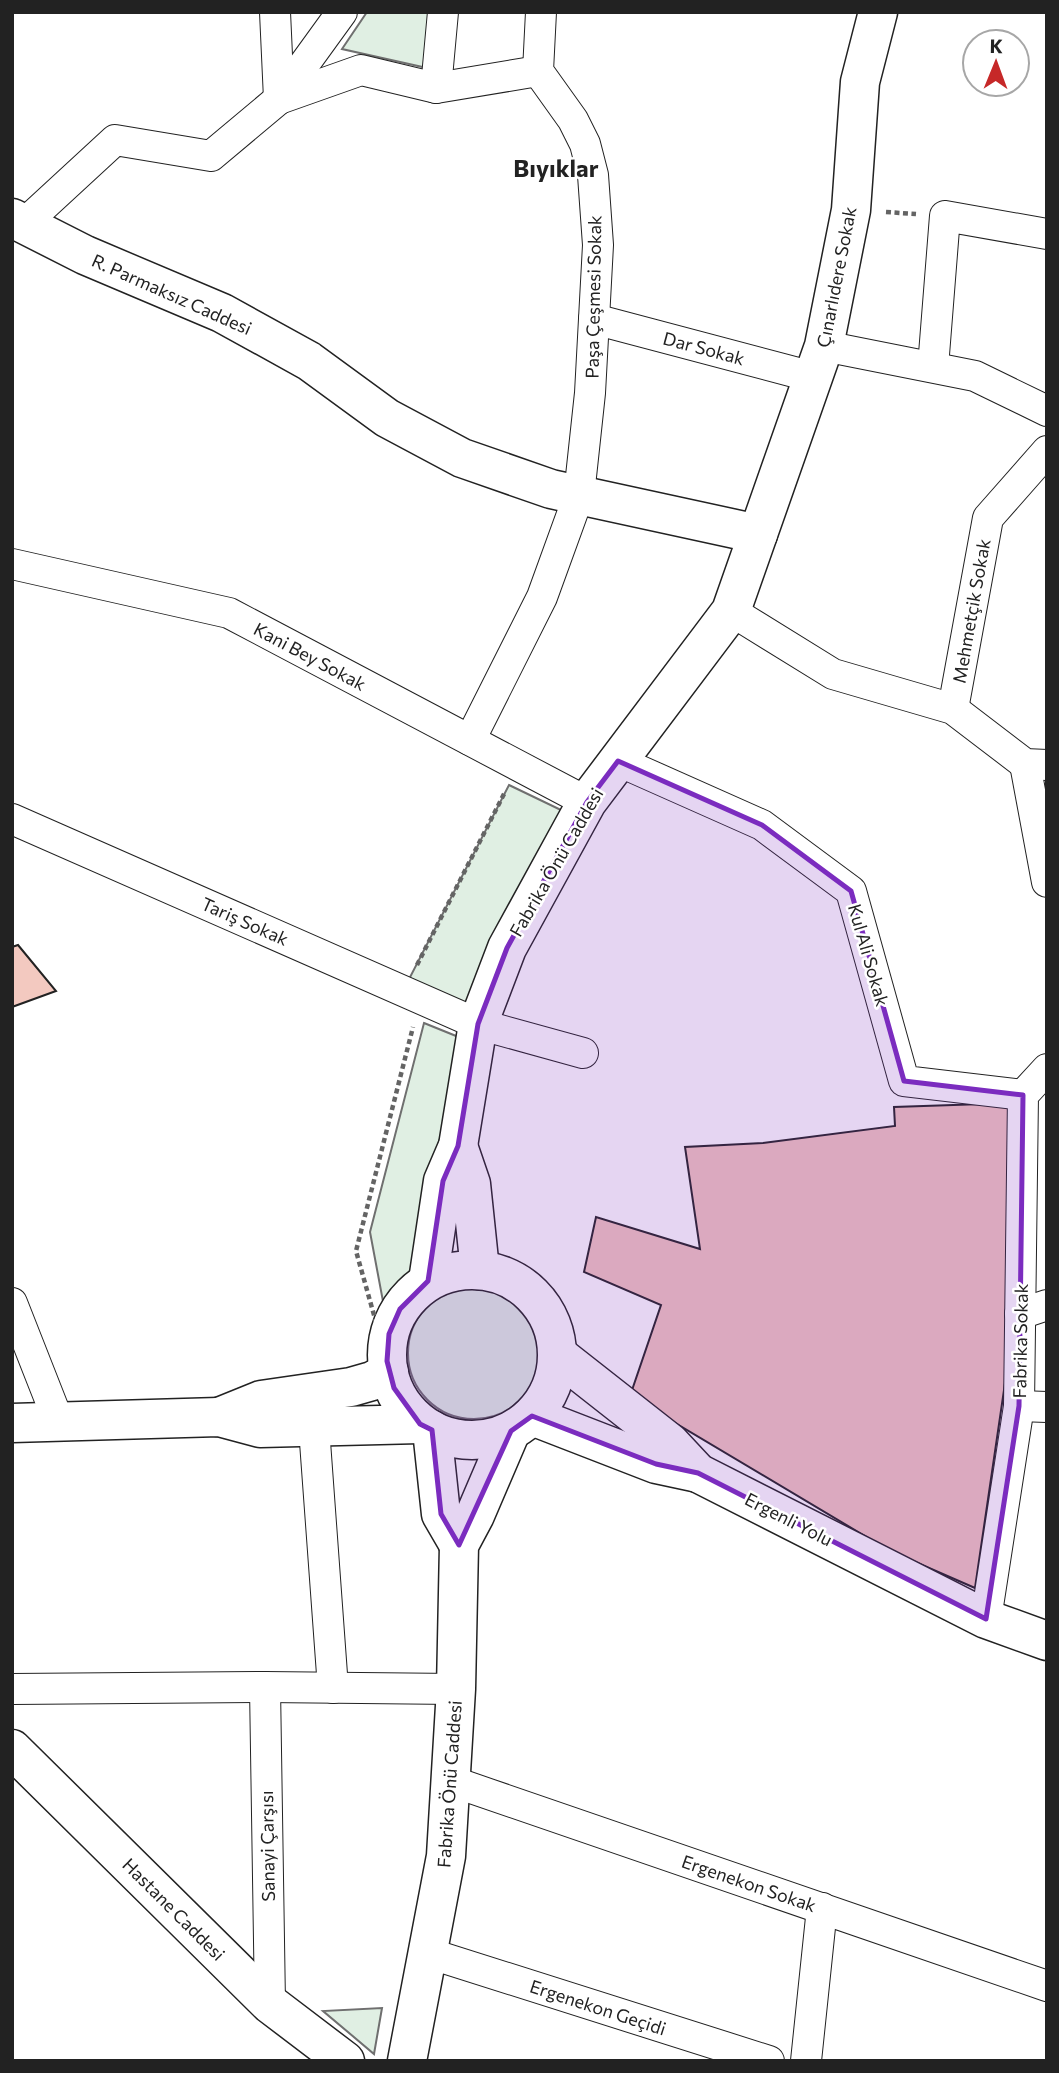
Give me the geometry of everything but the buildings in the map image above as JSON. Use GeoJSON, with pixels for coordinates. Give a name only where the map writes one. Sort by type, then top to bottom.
{"type":"FeatureCollection","features":[{"type":"Feature","properties":{"kind":"street"},"geometry":{"type":"LineString","coordinates":[[275,12],[279,99]]}},
{"type":"Feature","properties":{"kind":"street"},"geometry":{"type":"LineString","coordinates":[[19,221],[115,139],[211,156],[279,99],[342,12]]}},
{"type":"Feature","properties":{"kind":"street"},"geometry":{"type":"LineString","coordinates":[[436,88],[443,12]]}},
{"type":"Feature","properties":{"kind":"street"},"geometry":{"type":"LineString","coordinates":[[279,99],[361,70],[436,88],[538,71],[541,12]]}},
{"type":"Feature","properties":{"kind":"street","name":"Çınarlıdere Sokak"},"geometry":{"type":"LineString","coordinates":[[758,534],[818,362],[851,210],[860,82],[878,12]]}},
{"type":"Feature","properties":{"kind":"street","name":"Paşa Çeşmesi Sokak"},"geometry":{"type":"LineString","coordinates":[[470,740],[542,597],[579,495],[590,393],[598,245],[593,175],[585,144],[573,120],[538,71]]}},
{"type":"Feature","properties":{"kind":"street"},"geometry":{"type":"LineString","coordinates":[[933,367],[945,216],[1047,234]]}},
{"type":"Feature","properties":{"kind":"street","name":"R. Parmaksız Caddesi"},"geometry":{"type":"LineString","coordinates":[[19,221],[85,255],[222,313],[309,360],[387,418],[462,458],[551,489],[758,534]]}},
{"type":"Feature","properties":{"kind":"street","name":"Dar Sokak"},"geometry":{"type":"LineString","coordinates":[[594,318],[818,362],[933,367],[975,376],[1047,411]]}},
{"type":"Feature","properties":{"kind":"street","name":"Mehmetçik Sokak"},"geometry":{"type":"LineString","coordinates":[[953,709],[988,518],[1047,451]]}},
{"type":"Feature","properties":{"kind":"street","name":"Fabrika Önü Caddesi"},"geometry":{"type":"LineString","coordinates":[[428,1281],[443,1181],[458,1146],[478,1024],[507,948],[587,802],[731,611],[758,534]]}},
{"type":"Feature","properties":{"kind":"street","name":"Kani Bey Sokak"},"geometry":{"type":"LineString","coordinates":[[12,564],[229,613],[587,802]]}},
{"type":"Feature","properties":{"kind":"street"},"geometry":{"type":"LineString","coordinates":[[731,611],[833,674],[953,709],[1036,764],[1047,883]]}},
{"type":"Feature","properties":{"kind":"street","name":"Kul Ali Sokak"},"geometry":{"type":"LineString","coordinates":[[618,761],[762,825],[850,891],[904,1081],[1023,1094]]}},
{"type":"Feature","properties":{"kind":"street","name":"Tariş Sokak"},"geometry":{"type":"LineString","coordinates":[[12,819],[478,1024],[583,1053]]}},
{"type":"Feature","properties":{"kind":"street"},"geometry":{"type":"LineString","coordinates":[[1023,1094],[1047,1069]]}},
{"type":"Feature","properties":{"kind":"street","name":"Fabrika Sokak"},"geometry":{"type":"LineString","coordinates":[[986,1619],[1033,1406],[1033,1310],[1023,1094]]}},
{"type":"Feature","properties":{"kind":"street","name":"Fabrika Önü Caddesi"},"geometry":{"type":"LineString","coordinates":[[458,1146],[471,1184],[480,1270]]}},
{"type":"Feature","properties":{"kind":"street"},"geometry":{"type":"LineString","coordinates":[[12,1423],[219,1417],[260,1429],[426,1427],[460,1439],[486,1439],[521,1424],[546,1398],[555,1377],[558,1355],[554,1328],[540,1303],[520,1284],[495,1272],[454,1271],[428,1281],[400,1309],[389,1334],[388,1366],[394,1388],[426,1427],[441,1514],[459,1545]]}},
{"type":"Feature","properties":{"kind":"street"},"geometry":{"type":"LineString","coordinates":[[12,1303],[58,1420]]}},
{"type":"Feature","properties":{"kind":"street","name":"Ergenli Yolu"},"geometry":{"type":"LineString","coordinates":[[558,1355],[670,1443],[698,1473],[986,1619],[1047,1641]]}},
{"type":"Feature","properties":{"kind":"street"},"geometry":{"type":"LineString","coordinates":[[219,1417],[261,1400],[351,1387],[372,1381],[388,1366]]}},
{"type":"Feature","properties":{"kind":"street"},"geometry":{"type":"LineString","coordinates":[[521,1424],[656,1464],[698,1473]]}},
{"type":"Feature","properties":{"kind":"street","name":"Fabrika Önü Caddesi"},"geometry":{"type":"LineString","coordinates":[[407,2061],[446,1856],[456,1689],[459,1545],[521,1424]]}},
{"type":"Feature","properties":{"kind":"street"},"geometry":{"type":"LineString","coordinates":[[314,1428],[334,1688]]}},
{"type":"Feature","properties":{"kind":"street","name":"Sanayi Çarşısı"},"geometry":{"type":"LineString","coordinates":[[265,1687],[270,2004]]}},
{"type":"Feature","properties":{"kind":"street"},"geometry":{"type":"LineString","coordinates":[[12,1689],[456,1689]]}},
{"type":"Feature","properties":{"kind":"street","name":"Hastane Caddesi"},"geometry":{"type":"LineString","coordinates":[[12,1749],[270,2004],[345,2061]]}},
{"type":"Feature","properties":{"kind":"street","name":"Ergenekon Sokak"},"geometry":{"type":"LineString","coordinates":[[451,1781],[1047,1986]]}},
{"type":"Feature","properties":{"kind":"street"},"geometry":{"type":"LineString","coordinates":[[806,2061],[822,1908]]}},
{"type":"Feature","properties":{"kind":"street","name":"Ergenekon Geçidi"},"geometry":{"type":"LineString","coordinates":[[428,1953],[769,2061]]}},
{"type":"Feature","properties":{"kind":"path"},"geometry":{"type":"LineString","coordinates":[[851,210],[945,216]]}},
{"type":"Feature","properties":{"kind":"path"},"geometry":{"type":"LineString","coordinates":[[388,1366],[356,1251],[411,995],[518,766]]}},
{"type":"Feature","properties":{"kind":"highlighted area"},"geometry":{"type":"Polygon","coordinates":[[[618,761],[762,825],[851,891],[904,1081],[1023,1095],[1019,1406],[986,1619],[698,1473],[656,1464],[532,1416],[511,1431],[459,1545],[441,1514],[432,1430],[420,1424],[394,1388],[387,1361],[389,1334],[400,1309],[428,1281],[443,1181],[458,1146],[478,1024],[507,948],[587,802],[618,761]]]}},
{"type":"Feature","properties":{"kind":"green space"},"geometry":{"type":"Polygon","coordinates":[[[367,12],[431,12],[427,68],[342,49],[367,12]]]}},
{"type":"Feature","properties":{"kind":"green space"},"geometry":{"type":"Polygon","coordinates":[[[509,785],[561,810],[462,1011],[407,983],[509,785]]]}},
{"type":"Feature","properties":{"kind":"green space"},"geometry":{"type":"Polygon","coordinates":[[[424,1023],[461,1038],[429,1241],[385,1312],[370,1232],[424,1023]]]}},
{"type":"Feature","properties":{"kind":"green space"},"geometry":{"type":"Polygon","coordinates":[[[474,1287],[499,1292],[520,1307],[535,1328],[540,1353],[535,1378],[520,1399],[499,1414],[474,1419],[449,1414],[428,1399],[413,1378],[408,1353],[413,1328],[428,1307],[449,1292],[474,1287]]]}},
{"type":"Feature","properties":{"kind":"green space"},"geometry":{"type":"Polygon","coordinates":[[[382,2008],[374,2054],[323,2011],[382,2008]]]}},
{"type":"Feature","properties":{"kind":"district","name":"Bıyıklar"},"geometry":{"type":"Point","coordinates":[556,167]}}]}
